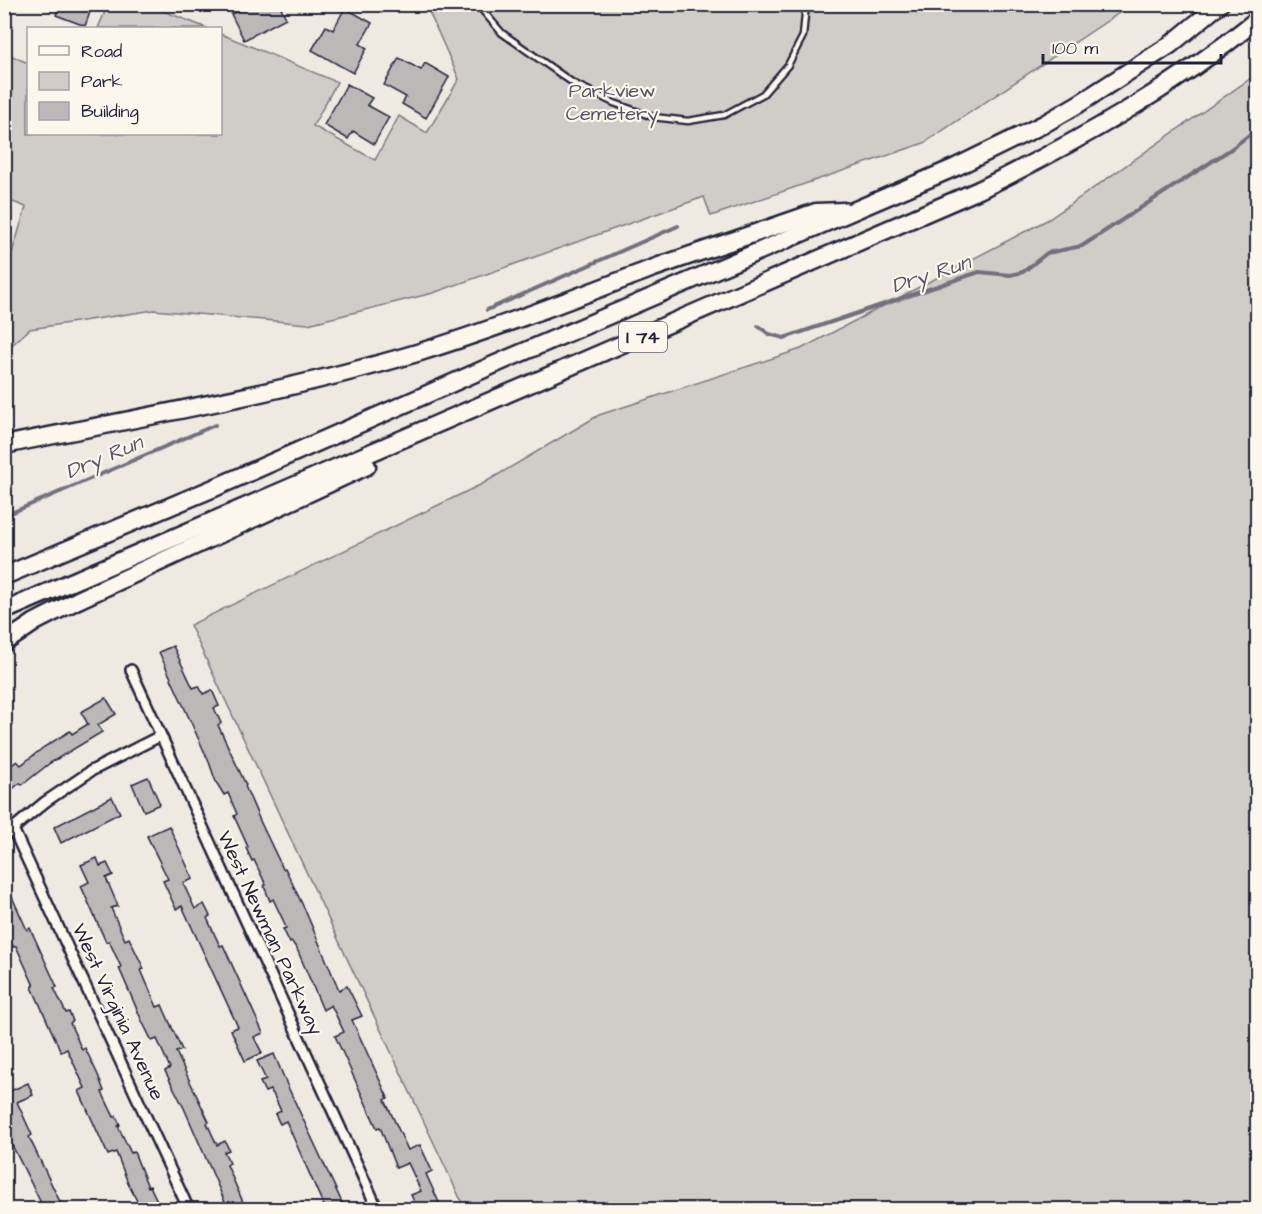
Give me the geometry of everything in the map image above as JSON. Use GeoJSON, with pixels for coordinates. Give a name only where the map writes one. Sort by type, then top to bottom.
{"type":"FeatureCollection","features":[{"type":"Feature","properties":{"kind":"highway","name":"I 74"},"geometry":{"type":"LineString","coordinates":[[4,576],[214,488],[956,167],[1044,124],[1170,45],[1220,4]]}},
{"type":"Feature","properties":{"kind":"highway","name":"I 74"},"geometry":{"type":"LineString","coordinates":[[4,611],[942,208],[1039,161],[1127,112],[1198,64],[1257,18]]}},
{"type":"Feature","properties":{"kind":"highway"},"geometry":{"type":"LineString","coordinates":[[4,445],[273,390],[371,366],[434,348],[816,212],[854,211]]}},
{"type":"Feature","properties":{"kind":"highway"},"geometry":{"type":"LineString","coordinates":[[4,643],[29,626],[78,600],[261,517],[494,404],[604,354]]}},
{"type":"Feature","properties":{"kind":"street","name":"West Newman Parkway"},"geometry":{"type":"LineString","coordinates":[[131,670],[378,1209]]}},
{"type":"Feature","properties":{"kind":"street"},"geometry":{"type":"LineString","coordinates":[[4,836],[45,802],[91,771],[160,736]]}},
{"type":"Feature","properties":{"kind":"street","name":"West Virginia Avenue"},"geometry":{"type":"LineString","coordinates":[[13,829],[189,1209]]}},
{"type":"Feature","properties":{"kind":"lane"},"geometry":{"type":"LineString","coordinates":[[477,4],[502,33],[573,83],[614,103],[653,117],[688,121],[724,115],[763,94],[788,65],[803,36],[806,4]]}},
{"type":"Feature","properties":{"kind":"lane"},"geometry":{"type":"LineString","coordinates":[[949,4],[952,7],[968,4]]}},
{"type":"Feature","properties":{"kind":"green space"},"geometry":{"type":"Polygon","coordinates":[[[108,5],[148,5],[204,27],[98,27],[108,5]]]}},
{"type":"Feature","properties":{"kind":"green space","name":"Parkview Cemetery"},"geometry":{"type":"Polygon","coordinates":[[[426,5],[1131,5],[924,143],[711,216],[704,197],[433,293],[308,324],[154,310],[30,329],[5,351],[5,276],[26,207],[5,199],[5,53],[27,63],[27,135],[222,135],[222,34],[337,82],[313,126],[375,160],[399,116],[427,133],[459,79],[426,5]]]}},
{"type":"Feature","properties":{"kind":"green space"},"geometry":{"type":"Polygon","coordinates":[[[1257,74],[1257,1209],[465,1209],[190,625],[484,483],[599,415],[801,349],[1049,219],[1257,74]]]}},
{"type":"Feature","properties":{"kind":"building"},"geometry":{"type":"Polygon","coordinates":[[[60,4],[93,4],[85,26],[56,15],[60,4]]]}},
{"type":"Feature","properties":{"kind":"building"},"geometry":{"type":"Polygon","coordinates":[[[236,4],[279,4],[286,18],[244,40],[231,14],[239,11],[236,4]]]}},
{"type":"Feature","properties":{"kind":"building"},"geometry":{"type":"Polygon","coordinates":[[[345,8],[372,23],[360,44],[367,48],[353,73],[312,50],[326,26],[333,30],[345,8]]]}},
{"type":"Feature","properties":{"kind":"building"},"geometry":{"type":"Polygon","coordinates":[[[399,58],[421,70],[425,63],[449,77],[426,118],[402,104],[406,97],[384,85],[399,58]]]}},
{"type":"Feature","properties":{"kind":"building"},"geometry":{"type":"Polygon","coordinates":[[[347,84],[372,98],[367,105],[389,117],[374,144],[353,131],[348,139],[324,125],[347,84]]]}},
{"type":"Feature","properties":{"kind":"building"},"geometry":{"type":"Polygon","coordinates":[[[173,646],[193,688],[199,686],[203,694],[212,690],[219,706],[214,708],[221,723],[218,725],[261,823],[305,910],[339,990],[347,986],[362,1016],[352,1020],[388,1098],[385,1100],[408,1150],[420,1145],[432,1171],[426,1174],[442,1209],[422,1209],[421,1206],[417,1208],[411,1195],[421,1191],[408,1163],[396,1168],[380,1127],[377,1128],[335,1036],[344,1032],[331,1005],[323,1010],[297,949],[292,942],[290,943],[283,929],[286,928],[283,920],[273,899],[270,901],[264,886],[266,885],[246,848],[248,847],[234,816],[237,814],[228,793],[224,795],[216,782],[159,652],[173,646]]]}},
{"type":"Feature","properties":{"kind":"building"},"geometry":{"type":"Polygon","coordinates":[[[106,698],[116,714],[98,725],[102,732],[50,763],[4,796],[4,771],[17,761],[21,765],[70,731],[72,734],[88,724],[81,712],[106,698]]]}},
{"type":"Feature","properties":{"kind":"building"},"geometry":{"type":"Polygon","coordinates":[[[148,777],[160,804],[144,811],[132,784],[148,777]]]}},
{"type":"Feature","properties":{"kind":"building"},"geometry":{"type":"Polygon","coordinates":[[[112,797],[120,813],[61,843],[54,827],[112,797]]]}},
{"type":"Feature","properties":{"kind":"building"},"geometry":{"type":"Polygon","coordinates":[[[169,826],[193,879],[183,883],[195,909],[204,904],[210,916],[207,918],[220,946],[223,945],[263,1033],[254,1037],[262,1053],[245,1061],[231,1030],[238,1027],[182,906],[176,909],[163,881],[168,879],[147,836],[169,826]]]}},
{"type":"Feature","properties":{"kind":"building"},"geometry":{"type":"Polygon","coordinates":[[[97,858],[100,866],[107,863],[113,875],[106,878],[118,906],[111,908],[125,940],[129,938],[144,969],[141,970],[157,1007],[162,1005],[182,1050],[176,1052],[209,1122],[207,1123],[217,1145],[225,1141],[229,1150],[224,1152],[230,1163],[227,1165],[246,1209],[228,1209],[184,1108],[165,1071],[170,1068],[157,1039],[152,1041],[142,1021],[119,968],[121,967],[109,941],[106,942],[81,886],[89,882],[81,865],[97,858]]]}},
{"type":"Feature","properties":{"kind":"building"},"geometry":{"type":"Polygon","coordinates":[[[4,879],[27,930],[30,928],[57,987],[54,988],[66,1013],[69,1012],[73,1021],[70,1023],[82,1050],[85,1048],[98,1075],[104,1091],[102,1092],[114,1117],[116,1116],[120,1125],[118,1126],[131,1153],[134,1152],[148,1187],[150,1186],[161,1209],[141,1209],[116,1152],[108,1155],[79,1091],[85,1088],[67,1049],[61,1052],[16,946],[13,947],[4,928],[4,879]]]}},
{"type":"Feature","properties":{"kind":"building"},"geometry":{"type":"Polygon","coordinates":[[[274,1054],[345,1209],[327,1209],[323,1204],[286,1121],[280,1124],[275,1114],[281,1111],[273,1094],[270,1090],[265,1092],[260,1082],[266,1080],[257,1061],[274,1054]]]}},
{"type":"Feature","properties":{"kind":"building"},"geometry":{"type":"Polygon","coordinates":[[[28,1083],[33,1095],[17,1102],[32,1135],[29,1137],[61,1204],[50,1209],[44,1209],[4,1129],[4,1094],[28,1083]]]}},
{"type":"Feature","properties":{"kind":"waterway","name":"Dry Run"},"geometry":{"type":"LineString","coordinates":[[758,326],[769,334],[784,338],[979,272],[1010,275],[1023,272],[1047,253],[1082,246],[1231,149],[1258,128]]}},
{"type":"Feature","properties":{"kind":"waterway","name":"Dry Run"},"geometry":{"type":"LineString","coordinates":[[487,310],[678,226]]}},
{"type":"Feature","properties":{"kind":"waterway","name":"Dry Run"},"geometry":{"type":"LineString","coordinates":[[4,516],[215,425]]}}]}
